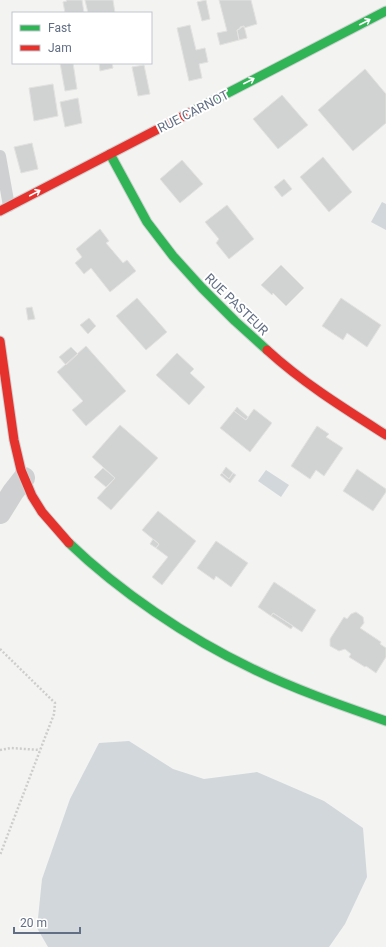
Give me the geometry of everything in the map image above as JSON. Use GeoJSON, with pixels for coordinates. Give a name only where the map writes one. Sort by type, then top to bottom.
{"type":"FeatureCollection","features":[{"type":"Feature","properties":{"kind":"street","name":"RUE CARNOT"},"geometry":{"type":"LineString","coordinates":[[5,208],[386,11]]}},
{"type":"Feature","properties":{"kind":"street","name":"RUE PASTEUR"},"geometry":{"type":"LineString","coordinates":[[110,154],[147,222],[173,256],[202,288],[282,364],[330,400],[386,435]]}},
{"type":"Feature","properties":{"kind":"street"},"geometry":{"type":"LineString","coordinates":[[0,341],[17,453],[24,478],[34,499],[53,527],[70,546],[94,567],[168,620],[215,649],[269,677],[321,698],[386,720]]}},
{"type":"Feature","properties":{"kind":"street"},"geometry":{"type":"LineString","coordinates":[[0,513],[24,478]]}},
{"type":"Feature","properties":{"kind":"lane"},"geometry":{"type":"LineString","coordinates":[[0,156],[5,208]]}},
{"type":"Feature","properties":{"kind":"path"},"geometry":{"type":"LineString","coordinates":[[0,649],[55,703],[54,714],[0,855]]}},
{"type":"Feature","properties":{"kind":"path"},"geometry":{"type":"LineString","coordinates":[[0,750],[11,748],[40,750]]}},
{"type":"Feature","properties":{"kind":"shaded area"},"geometry":{"type":"Polygon","coordinates":[[[382,202],[386,204],[386,230],[371,222],[382,202]]]}},
{"type":"Feature","properties":{"kind":"shaded area"},"geometry":{"type":"Polygon","coordinates":[[[266,470],[289,485],[281,497],[258,481],[266,470]]]}},
{"type":"Feature","properties":{"kind":"shaded area"},"geometry":{"type":"Polygon","coordinates":[[[129,741],[173,769],[204,779],[257,772],[324,801],[363,828],[367,877],[345,924],[329,947],[48,947],[37,928],[42,879],[70,799],[99,743],[129,741]]]}},
{"type":"Feature","properties":{"kind":"building"},"geometry":{"type":"Polygon","coordinates":[[[66,0],[82,0],[84,12],[65,12],[63,2],[67,1],[66,0]]]}},
{"type":"Feature","properties":{"kind":"building"},"geometry":{"type":"Polygon","coordinates":[[[85,0],[113,0],[115,12],[88,12],[85,0]]]}},
{"type":"Feature","properties":{"kind":"building"},"geometry":{"type":"Polygon","coordinates":[[[206,0],[210,19],[202,21],[197,2],[206,0]]]}},
{"type":"Feature","properties":{"kind":"building"},"geometry":{"type":"Polygon","coordinates":[[[219,0],[251,0],[257,24],[244,28],[244,26],[240,27],[240,29],[237,30],[239,40],[220,45],[217,33],[227,31],[219,0]]]}},
{"type":"Feature","properties":{"kind":"building"},"geometry":{"type":"Polygon","coordinates":[[[190,25],[196,50],[205,48],[208,62],[199,64],[202,78],[189,81],[177,28],[190,25]]]}},
{"type":"Feature","properties":{"kind":"building"},"geometry":{"type":"Polygon","coordinates":[[[244,26],[247,38],[239,40],[237,30],[244,26]]]}},
{"type":"Feature","properties":{"kind":"building"},"geometry":{"type":"Polygon","coordinates":[[[60,64],[73,64],[77,89],[65,91],[60,64]]]}},
{"type":"Feature","properties":{"kind":"building"},"geometry":{"type":"Polygon","coordinates":[[[99,64],[112,64],[113,68],[100,71],[99,64]]]}},
{"type":"Feature","properties":{"kind":"building"},"geometry":{"type":"Polygon","coordinates":[[[144,65],[150,94],[138,96],[132,67],[144,65]]]}},
{"type":"Feature","properties":{"kind":"building"},"geometry":{"type":"Polygon","coordinates":[[[365,69],[386,94],[386,123],[353,151],[318,110],[365,69]]]}},
{"type":"Feature","properties":{"kind":"building"},"geometry":{"type":"Polygon","coordinates":[[[53,84],[58,116],[34,121],[29,88],[53,84]]]}},
{"type":"Feature","properties":{"kind":"building"},"geometry":{"type":"Polygon","coordinates":[[[282,95],[308,125],[278,149],[253,119],[282,95]]]}},
{"type":"Feature","properties":{"kind":"building"},"geometry":{"type":"Polygon","coordinates":[[[78,98],[82,123],[65,127],[60,102],[78,98]]]}},
{"type":"Feature","properties":{"kind":"building"},"geometry":{"type":"Polygon","coordinates":[[[32,143],[38,169],[21,173],[14,147],[32,143]]]}},
{"type":"Feature","properties":{"kind":"building"},"geometry":{"type":"Polygon","coordinates":[[[323,157],[352,192],[329,212],[300,177],[323,157]]]}},
{"type":"Feature","properties":{"kind":"building"},"geometry":{"type":"Polygon","coordinates":[[[182,160],[203,184],[180,203],[160,179],[182,160]]]}},
{"type":"Feature","properties":{"kind":"building"},"geometry":{"type":"Polygon","coordinates":[[[284,179],[292,189],[282,197],[274,187],[284,179]]]}},
{"type":"Feature","properties":{"kind":"building"},"geometry":{"type":"Polygon","coordinates":[[[227,205],[254,239],[229,259],[216,243],[219,239],[205,222],[227,205]]]}},
{"type":"Feature","properties":{"kind":"building"},"geometry":{"type":"Polygon","coordinates":[[[100,229],[109,241],[106,243],[123,263],[127,260],[136,271],[110,292],[91,268],[84,274],[75,263],[82,257],[76,249],[100,229]]]}},
{"type":"Feature","properties":{"kind":"building"},"geometry":{"type":"Polygon","coordinates":[[[281,265],[304,288],[286,306],[273,293],[272,295],[261,285],[281,265]]]}},
{"type":"Feature","properties":{"kind":"building"},"geometry":{"type":"Polygon","coordinates":[[[137,298],[167,332],[146,350],[116,316],[137,298]]]}},
{"type":"Feature","properties":{"kind":"building"},"geometry":{"type":"Polygon","coordinates":[[[341,298],[381,325],[367,347],[347,333],[343,340],[322,326],[341,298]]]}},
{"type":"Feature","properties":{"kind":"building"},"geometry":{"type":"Polygon","coordinates":[[[32,307],[35,319],[28,320],[26,308],[32,307]]]}},
{"type":"Feature","properties":{"kind":"building"},"geometry":{"type":"Polygon","coordinates":[[[89,318],[96,326],[88,334],[80,325],[89,318]]]}},
{"type":"Feature","properties":{"kind":"building"},"geometry":{"type":"Polygon","coordinates":[[[86,346],[126,391],[86,426],[72,410],[83,401],[57,372],[86,346]]]}},
{"type":"Feature","properties":{"kind":"building"},"geometry":{"type":"Polygon","coordinates":[[[71,347],[78,354],[66,365],[59,357],[71,347]]]}},
{"type":"Feature","properties":{"kind":"building"},"geometry":{"type":"Polygon","coordinates":[[[177,353],[194,369],[190,373],[205,387],[189,405],[156,375],[177,353]]]}},
{"type":"Feature","properties":{"kind":"building"},"geometry":{"type":"Polygon","coordinates":[[[237,407],[248,417],[246,420],[234,411],[237,407]]]}},
{"type":"Feature","properties":{"kind":"building"},"geometry":{"type":"Polygon","coordinates":[[[254,409],[272,423],[250,452],[220,428],[234,411],[246,420],[254,409]]]}},
{"type":"Feature","properties":{"kind":"building"},"geometry":{"type":"Polygon","coordinates":[[[120,425],[158,458],[111,510],[97,498],[115,478],[92,457],[120,425]]]}},
{"type":"Feature","properties":{"kind":"building"},"geometry":{"type":"Polygon","coordinates":[[[317,426],[329,434],[326,437],[343,448],[324,476],[316,470],[310,479],[291,466],[317,426]]]}},
{"type":"Feature","properties":{"kind":"building"},"geometry":{"type":"Polygon","coordinates":[[[226,467],[233,473],[229,479],[222,473],[226,467]]]}},
{"type":"Feature","properties":{"kind":"building"},"geometry":{"type":"Polygon","coordinates":[[[103,468],[115,478],[106,487],[94,477],[103,468]]]}},
{"type":"Feature","properties":{"kind":"building"},"geometry":{"type":"Polygon","coordinates":[[[357,469],[386,489],[386,492],[373,511],[343,491],[357,469]]]}},
{"type":"Feature","properties":{"kind":"building"},"geometry":{"type":"Polygon","coordinates":[[[222,473],[229,479],[233,473],[236,475],[230,483],[220,475],[222,473]]]}},
{"type":"Feature","properties":{"kind":"building"},"geometry":{"type":"Polygon","coordinates":[[[158,511],[196,541],[162,585],[152,577],[168,557],[156,548],[159,544],[142,530],[158,511]]]}},
{"type":"Feature","properties":{"kind":"building"},"geometry":{"type":"Polygon","coordinates":[[[153,539],[159,544],[156,548],[150,544],[153,539]]]}},
{"type":"Feature","properties":{"kind":"building"},"geometry":{"type":"Polygon","coordinates":[[[216,541],[248,563],[231,587],[216,576],[214,580],[197,568],[216,541]]]}},
{"type":"Feature","properties":{"kind":"building"},"geometry":{"type":"Polygon","coordinates":[[[274,582],[316,610],[302,632],[273,613],[271,616],[258,607],[274,582]]]}},
{"type":"Feature","properties":{"kind":"building"},"geometry":{"type":"Polygon","coordinates":[[[356,612],[363,617],[364,623],[360,628],[381,642],[380,644],[386,648],[386,657],[376,673],[349,657],[351,654],[345,649],[339,651],[330,646],[330,639],[344,617],[347,619],[351,614],[356,612]]]}},
{"type":"Feature","properties":{"kind":"building"},"geometry":{"type":"Polygon","coordinates":[[[273,613],[293,626],[291,629],[271,616],[273,613]]]}},
{"type":"Feature","properties":{"kind":"traffic: fast"},"geometry":{"type":"LineString","coordinates":[[193,111],[386,11]]}},
{"type":"Feature","properties":{"kind":"traffic: fast"},"geometry":{"type":"LineString","coordinates":[[110,154],[147,222],[173,256],[202,288],[267,350]]}},
{"type":"Feature","properties":{"kind":"traffic: fast"},"geometry":{"type":"LineString","coordinates":[[69,543],[132,596],[203,643],[251,668],[300,690],[386,721]]}},
{"type":"Feature","properties":{"kind":"traffic: jam"},"geometry":{"type":"LineString","coordinates":[[0,211],[193,111]]}},
{"type":"Feature","properties":{"kind":"traffic: jam"},"geometry":{"type":"LineString","coordinates":[[0,341],[14,440],[21,470],[32,496],[42,512],[69,543]]}},
{"type":"Feature","properties":{"kind":"traffic: jam"},"geometry":{"type":"LineString","coordinates":[[267,350],[310,385],[386,435]]}}]}
